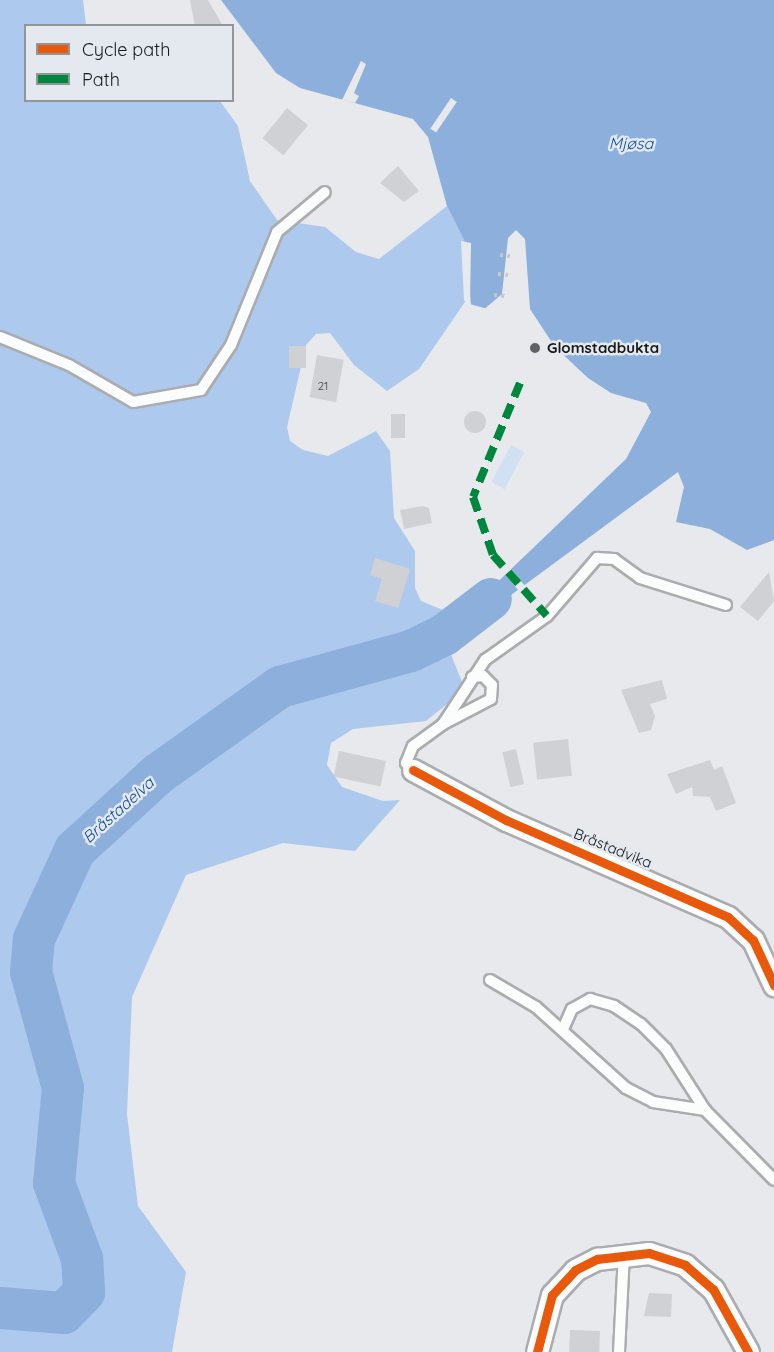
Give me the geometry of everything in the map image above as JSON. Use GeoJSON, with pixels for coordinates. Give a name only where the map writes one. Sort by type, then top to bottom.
{"type":"FeatureCollection","features":[{"type":"Feature","properties":{"kind":"street","name":"Bråstadvika"},"geometry":{"type":"LineString","coordinates":[[412,770],[506,820],[728,917],[753,940],[774,985]]}},
{"type":"Feature","properties":{"kind":"street"},"geometry":{"type":"LineString","coordinates":[[537,1352],[552,1295],[575,1270],[624,1254],[649,1254],[685,1266],[713,1289],[748,1352]]}},
{"type":"Feature","properties":{"kind":"lane"},"geometry":{"type":"LineString","coordinates":[[0,337],[69,365],[134,402],[201,390],[231,345],[277,232],[325,192]]}},
{"type":"Feature","properties":{"kind":"lane"},"geometry":{"type":"LineString","coordinates":[[443,724],[472,677],[511,639],[547,616],[597,558],[614,558],[640,578],[726,605]]}},
{"type":"Feature","properties":{"kind":"lane"},"geometry":{"type":"LineString","coordinates":[[412,770],[406,763],[413,746],[443,724],[491,699],[492,685],[483,676],[472,677]]}},
{"type":"Feature","properties":{"kind":"lane"},"geometry":{"type":"LineString","coordinates":[[490,980],[563,1029],[642,1098],[705,1110]]}},
{"type":"Feature","properties":{"kind":"lane"},"geometry":{"type":"LineString","coordinates":[[563,1029],[580,1003],[599,1000],[614,1006],[654,1034],[705,1110],[774,1180]]}},
{"type":"Feature","properties":{"kind":"lane"},"geometry":{"type":"LineString","coordinates":[[619,1352],[624,1254]]}},
{"type":"Feature","properties":{"kind":"path"},"geometry":{"type":"LineString","coordinates":[[500,255],[510,256]]}},
{"type":"Feature","properties":{"kind":"path"},"geometry":{"type":"LineString","coordinates":[[498,274],[508,275]]}},
{"type":"Feature","properties":{"kind":"path"},"geometry":{"type":"LineString","coordinates":[[494,295],[505,296]]}},
{"type":"Feature","properties":{"kind":"shaded area"},"geometry":{"type":"Polygon","coordinates":[[[0,0],[83,0],[86,24],[24,24],[24,102],[221,102],[238,126],[250,181],[277,220],[325,227],[356,252],[379,259],[447,206],[465,242],[467,299],[419,369],[387,391],[354,365],[330,333],[316,334],[306,345],[287,427],[290,441],[303,450],[328,456],[376,431],[390,451],[394,518],[415,551],[415,588],[421,601],[443,610],[484,595],[496,606],[464,632],[450,652],[462,682],[458,695],[426,721],[353,729],[331,743],[327,765],[342,787],[383,801],[400,800],[355,851],[283,843],[186,875],[132,997],[127,1114],[138,1206],[186,1272],[172,1352],[0,1352],[0,0]]]}},
{"type":"Feature","properties":{"kind":"shaded area"},"geometry":{"type":"Polygon","coordinates":[[[511,445],[524,452],[505,489],[491,482],[511,445]]]}},
{"type":"Feature","properties":{"kind":"water","name":"Mjøsa"},"geometry":{"type":"Polygon","coordinates":[[[221,0],[774,0],[774,540],[747,550],[710,529],[676,522],[684,487],[678,472],[496,606],[484,595],[626,459],[651,412],[646,403],[611,393],[588,378],[555,347],[530,309],[525,239],[516,230],[508,238],[502,294],[482,311],[471,305],[465,242],[447,206],[428,137],[413,119],[300,88],[276,73],[221,0]]]}},
{"type":"Feature","properties":{"kind":"pier"},"geometry":{"type":"Polygon","coordinates":[[[361,61],[366,64],[354,93],[359,96],[355,103],[342,100],[361,61]]]}},
{"type":"Feature","properties":{"kind":"pier"},"geometry":{"type":"Polygon","coordinates":[[[451,98],[457,102],[436,133],[430,129],[451,98]]]}},
{"type":"Feature","properties":{"kind":"pier"},"geometry":{"type":"Polygon","coordinates":[[[461,241],[471,243],[470,304],[491,310],[483,313],[470,308],[464,300],[461,241]]]}},
{"type":"Feature","properties":{"kind":"pier"},"geometry":{"type":"Polygon","coordinates":[[[510,568],[527,588],[521,593],[504,573],[510,568]]]}},
{"type":"Feature","properties":{"kind":"building"},"geometry":{"type":"Polygon","coordinates":[[[190,0],[208,0],[222,24],[195,24],[190,0]]]}},
{"type":"Feature","properties":{"kind":"building"},"geometry":{"type":"Polygon","coordinates":[[[287,108],[308,125],[283,155],[262,138],[287,108]]]}},
{"type":"Feature","properties":{"kind":"building"},"geometry":{"type":"Polygon","coordinates":[[[398,166],[419,191],[404,202],[380,183],[398,166]]]}},
{"type":"Feature","properties":{"kind":"building"},"geometry":{"type":"Polygon","coordinates":[[[289,346],[306,346],[306,368],[289,368],[289,346]]]}},
{"type":"Feature","properties":{"kind":"building"},"geometry":{"type":"Polygon","coordinates":[[[317,355],[344,360],[336,402],[310,397],[317,355]]]}},
{"type":"Feature","properties":{"kind":"building"},"geometry":{"type":"Polygon","coordinates":[[[471,411],[479,411],[486,418],[486,426],[479,433],[471,433],[464,426],[464,418],[471,411]]]}},
{"type":"Feature","properties":{"kind":"building"},"geometry":{"type":"Polygon","coordinates":[[[391,414],[405,414],[405,438],[391,438],[391,414]]]}},
{"type":"Feature","properties":{"kind":"building"},"geometry":{"type":"Polygon","coordinates":[[[423,506],[429,508],[432,523],[404,529],[400,510],[423,506]]]}},
{"type":"Feature","properties":{"kind":"building"},"geometry":{"type":"Polygon","coordinates":[[[375,558],[410,569],[398,608],[375,601],[382,579],[370,575],[375,558]]]}},
{"type":"Feature","properties":{"kind":"building"},"geometry":{"type":"Polygon","coordinates":[[[769,572],[774,601],[758,621],[740,607],[769,572]]]}},
{"type":"Feature","properties":{"kind":"building"},"geometry":{"type":"Polygon","coordinates":[[[662,680],[667,699],[650,704],[655,716],[651,730],[639,733],[621,690],[662,680]]]}},
{"type":"Feature","properties":{"kind":"building"},"geometry":{"type":"Polygon","coordinates":[[[568,739],[572,776],[537,779],[533,743],[568,739]]]}},
{"type":"Feature","properties":{"kind":"building"},"geometry":{"type":"Polygon","coordinates":[[[516,749],[524,784],[510,787],[502,752],[516,749]]]}},
{"type":"Feature","properties":{"kind":"building"},"geometry":{"type":"Polygon","coordinates":[[[339,751],[386,761],[381,786],[334,776],[339,751]]]}},
{"type":"Feature","properties":{"kind":"building"},"geometry":{"type":"Polygon","coordinates":[[[710,760],[714,770],[722,766],[736,803],[716,811],[710,797],[693,796],[692,787],[676,794],[667,774],[710,760]]]}},
{"type":"Feature","properties":{"kind":"building"},"geometry":{"type":"Polygon","coordinates":[[[649,1293],[672,1294],[671,1317],[644,1316],[649,1293]]]}},
{"type":"Feature","properties":{"kind":"building"},"geometry":{"type":"Polygon","coordinates":[[[570,1330],[600,1331],[599,1352],[569,1352],[570,1330]]]}},
{"type":"Feature","properties":{"kind":"waterway","name":"Bråstadelva"},"geometry":{"type":"LineString","coordinates":[[0,1308],[64,1313],[84,1292],[82,1259],[54,1183],[63,1088],[31,972],[34,939],[75,850],[158,774],[280,687],[411,651],[444,635],[491,599]]}},
{"type":"Feature","properties":{"kind":"marked path"},"geometry":{"type":"LineString","coordinates":[[520,383],[473,497],[493,555],[547,616]]}},
{"type":"Feature","properties":{"kind":"cycle path"},"geometry":{"type":"LineString","coordinates":[[413,770],[506,820],[728,917],[753,940],[774,985]]}},
{"type":"Feature","properties":{"kind":"cycle path"},"geometry":{"type":"LineString","coordinates":[[537,1352],[552,1295],[575,1270],[597,1259],[649,1253],[685,1265],[713,1289],[748,1352]]}},
{"type":"Feature","properties":{"kind":"place","name":"Glomstadbukta"},"geometry":{"type":"Point","coordinates":[535,348]}}]}
